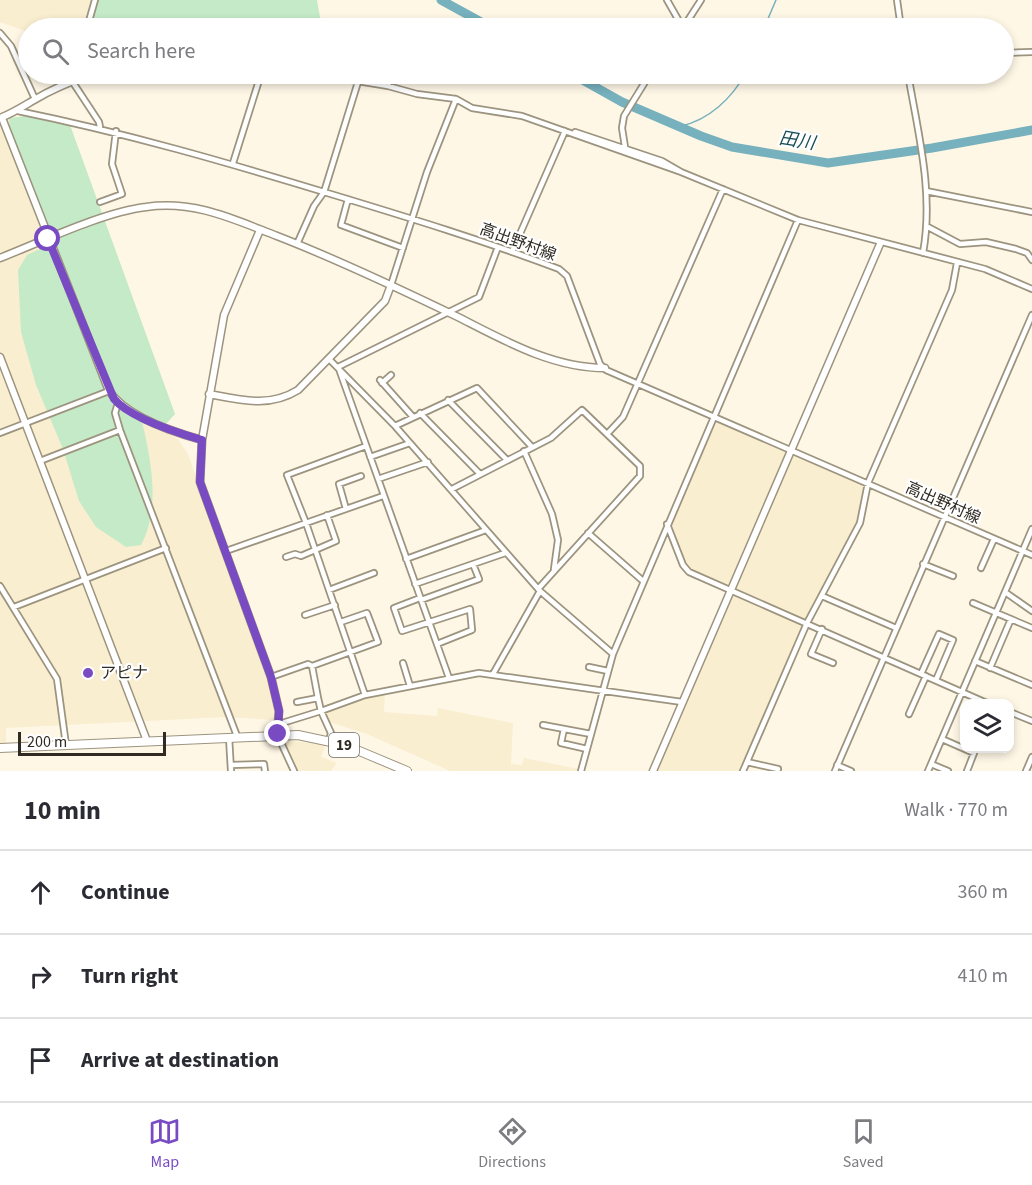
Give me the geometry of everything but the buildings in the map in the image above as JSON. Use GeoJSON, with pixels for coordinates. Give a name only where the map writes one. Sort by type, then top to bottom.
{"type":"FeatureCollection","features":[{"type":"Feature","properties":{"kind":"highway","name":"19"},"geometry":{"type":"LineString","coordinates":[[0,748],[278,734],[329,740],[407,771]]}},
{"type":"Feature","properties":{"kind":"street"},"geometry":{"type":"LineString","coordinates":[[90,18],[96,0]]}},
{"type":"Feature","properties":{"kind":"street"},"geometry":{"type":"LineString","coordinates":[[667,0],[677,18]]}},
{"type":"Feature","properties":{"kind":"street"},"geometry":{"type":"LineString","coordinates":[[689,18],[701,0]]}},
{"type":"Feature","properties":{"kind":"street"},"geometry":{"type":"LineString","coordinates":[[897,0],[900,18]]}},
{"type":"Feature","properties":{"kind":"street"},"geometry":{"type":"LineString","coordinates":[[0,33],[11,46],[18,61]]}},
{"type":"Feature","properties":{"kind":"street"},"geometry":{"type":"LineString","coordinates":[[1014,53],[1032,52]]}},
{"type":"Feature","properties":{"kind":"street"},"geometry":{"type":"LineString","coordinates":[[28,84],[35,99]]}},
{"type":"Feature","properties":{"kind":"street"},"geometry":{"type":"LineString","coordinates":[[60,84],[18,111],[1,118],[48,239],[109,391],[118,403],[177,432],[202,440]]}},
{"type":"Feature","properties":{"kind":"street"},"geometry":{"type":"LineString","coordinates":[[76,84],[100,127]]}},
{"type":"Feature","properties":{"kind":"street"},"geometry":{"type":"LineString","coordinates":[[233,163],[258,84]]}},
{"type":"Feature","properties":{"kind":"street"},"geometry":{"type":"LineString","coordinates":[[297,244],[314,206],[324,192],[357,84]]}},
{"type":"Feature","properties":{"kind":"street"},"geometry":{"type":"LineString","coordinates":[[376,84],[417,94],[456,99],[472,108],[522,116],[681,172],[798,220],[880,244],[985,269],[1032,289]]}},
{"type":"Feature","properties":{"kind":"street"},"geometry":{"type":"LineString","coordinates":[[625,147],[622,128],[626,112],[643,84]]}},
{"type":"Feature","properties":{"kind":"street"},"geometry":{"type":"LineString","coordinates":[[910,84],[924,157],[928,226],[923,253]]}},
{"type":"Feature","properties":{"kind":"street"},"geometry":{"type":"LineString","coordinates":[[209,394],[257,403],[286,398],[298,390],[385,301],[427,172],[456,99]]}},
{"type":"Feature","properties":{"kind":"street","name":"高出野村線"},"geometry":{"type":"LineString","coordinates":[[18,111],[100,127],[233,163],[498,247],[559,270],[567,276],[600,364],[604,368],[1032,555]]}},
{"type":"Feature","properties":{"kind":"street"},"geometry":{"type":"LineString","coordinates":[[100,202],[122,194],[112,164],[116,131]]}},
{"type":"Feature","properties":{"kind":"street"},"geometry":{"type":"LineString","coordinates":[[565,131],[625,147],[670,165],[681,172]]}},
{"type":"Feature","properties":{"kind":"street"},"geometry":{"type":"LineString","coordinates":[[512,252],[565,131]]}},
{"type":"Feature","properties":{"kind":"street"},"geometry":{"type":"LineString","coordinates":[[608,433],[623,417],[723,189]]}},
{"type":"Feature","properties":{"kind":"street"},"geometry":{"type":"LineString","coordinates":[[926,191],[1032,212]]}},
{"type":"Feature","properties":{"kind":"street"},"geometry":{"type":"LineString","coordinates":[[348,199],[341,225],[403,248]]}},
{"type":"Feature","properties":{"kind":"street"},"geometry":{"type":"LineString","coordinates":[[0,258],[129,210],[161,206],[191,207],[213,211],[391,285],[521,348],[580,368],[604,368]]}},
{"type":"Feature","properties":{"kind":"street"},"geometry":{"type":"LineString","coordinates":[[580,771],[613,654],[798,220]]}},
{"type":"Feature","properties":{"kind":"street"},"geometry":{"type":"LineString","coordinates":[[928,226],[960,244],[986,242],[1027,253],[1032,261]]}},
{"type":"Feature","properties":{"kind":"street"},"geometry":{"type":"LineString","coordinates":[[260,230],[224,315],[202,440],[200,482],[271,677],[279,711],[278,734],[294,771]]}},
{"type":"Feature","properties":{"kind":"street"},"geometry":{"type":"LineString","coordinates":[[653,771],[880,244]]}},
{"type":"Feature","properties":{"kind":"street"},"geometry":{"type":"LineString","coordinates":[[338,367],[479,297],[498,247]]}},
{"type":"Feature","properties":{"kind":"street"},"geometry":{"type":"LineString","coordinates":[[743,771],[807,623],[860,523],[868,483],[952,290],[957,263]]}},
{"type":"Feature","properties":{"kind":"street"},"geometry":{"type":"LineString","coordinates":[[835,771],[1032,315]]}},
{"type":"Feature","properties":{"kind":"street"},"geometry":{"type":"LineString","coordinates":[[0,357],[147,741]]}},
{"type":"Feature","properties":{"kind":"street"},"geometry":{"type":"LineString","coordinates":[[329,359],[428,462],[539,590],[613,654]]}},
{"type":"Feature","properties":{"kind":"street"},"geometry":{"type":"LineString","coordinates":[[338,367],[449,678]]}},
{"type":"Feature","properties":{"kind":"street"},"geometry":{"type":"LineString","coordinates":[[391,375],[381,381],[413,417]]}},
{"type":"Feature","properties":{"kind":"street"},"geometry":{"type":"LineString","coordinates":[[395,426],[477,388],[532,447]]}},
{"type":"Feature","properties":{"kind":"street"},"geometry":{"type":"LineString","coordinates":[[0,433],[109,391]]}},
{"type":"Feature","properties":{"kind":"street"},"geometry":{"type":"LineString","coordinates":[[448,400],[507,460]]}},
{"type":"Feature","properties":{"kind":"street"},"geometry":{"type":"LineString","coordinates":[[118,403],[115,413],[120,430],[166,548],[233,736],[231,768],[264,764],[265,771]]}},
{"type":"Feature","properties":{"kind":"street"},"geometry":{"type":"LineString","coordinates":[[452,489],[551,438],[582,410],[640,466],[641,472],[554,569],[539,590],[493,674]]}},
{"type":"Feature","properties":{"kind":"street"},"geometry":{"type":"LineString","coordinates":[[420,413],[480,474]]}},
{"type":"Feature","properties":{"kind":"street"},"geometry":{"type":"LineString","coordinates":[[40,461],[120,430]]}},
{"type":"Feature","properties":{"kind":"street"},"geometry":{"type":"LineString","coordinates":[[370,457],[410,443]]}},
{"type":"Feature","properties":{"kind":"street"},"geometry":{"type":"LineString","coordinates":[[364,695],[341,622],[287,475],[366,446]]}},
{"type":"Feature","properties":{"kind":"street"},"geometry":{"type":"LineString","coordinates":[[525,452],[552,514],[558,540],[554,569]]}},
{"type":"Feature","properties":{"kind":"street"},"geometry":{"type":"LineString","coordinates":[[378,479],[428,462]]}},
{"type":"Feature","properties":{"kind":"street"},"geometry":{"type":"LineString","coordinates":[[346,509],[339,484],[361,476]]}},
{"type":"Feature","properties":{"kind":"street"},"geometry":{"type":"LineString","coordinates":[[226,551],[383,496]]}},
{"type":"Feature","properties":{"kind":"street"},"geometry":{"type":"LineString","coordinates":[[286,557],[315,550],[336,541],[327,515]]}},
{"type":"Feature","properties":{"kind":"street"},"geometry":{"type":"LineString","coordinates":[[667,524],[683,565],[689,572],[978,699]]}},
{"type":"Feature","properties":{"kind":"street"},"geometry":{"type":"LineString","coordinates":[[928,771],[1032,529]]}},
{"type":"Feature","properties":{"kind":"street"},"geometry":{"type":"LineString","coordinates":[[406,559],[486,530]]}},
{"type":"Feature","properties":{"kind":"street"},"geometry":{"type":"LineString","coordinates":[[588,533],[643,581]]}},
{"type":"Feature","properties":{"kind":"street"},"geometry":{"type":"LineString","coordinates":[[981,568],[994,539]]}},
{"type":"Feature","properties":{"kind":"street"},"geometry":{"type":"LineString","coordinates":[[14,607],[166,548]]}},
{"type":"Feature","properties":{"kind":"street"},"geometry":{"type":"LineString","coordinates":[[415,584],[505,553]]}},
{"type":"Feature","properties":{"kind":"street"},"geometry":{"type":"LineString","coordinates":[[437,644],[472,630],[470,609],[402,631],[394,608],[479,579],[473,564]]}},
{"type":"Feature","properties":{"kind":"street"},"geometry":{"type":"LineString","coordinates":[[923,564],[953,576]]}},
{"type":"Feature","properties":{"kind":"street"},"geometry":{"type":"LineString","coordinates":[[329,590],[374,573]]}},
{"type":"Feature","properties":{"kind":"street"},"geometry":{"type":"LineString","coordinates":[[0,586],[57,679],[66,745]]}},
{"type":"Feature","properties":{"kind":"street"},"geometry":{"type":"LineString","coordinates":[[1005,592],[1032,611]]}},
{"type":"Feature","properties":{"kind":"street"},"geometry":{"type":"LineString","coordinates":[[822,596],[897,628]]}},
{"type":"Feature","properties":{"kind":"street"},"geometry":{"type":"LineString","coordinates":[[973,603],[1032,628]]}},
{"type":"Feature","properties":{"kind":"street"},"geometry":{"type":"LineString","coordinates":[[305,615],[334,605]]}},
{"type":"Feature","properties":{"kind":"street"},"geometry":{"type":"LineString","coordinates":[[271,677],[308,664],[312,666],[378,642],[367,613],[341,622]]}},
{"type":"Feature","properties":{"kind":"street"},"geometry":{"type":"LineString","coordinates":[[990,668],[1011,619]]}},
{"type":"Feature","properties":{"kind":"street"},"geometry":{"type":"LineString","coordinates":[[822,629],[812,654],[833,663]]}},
{"type":"Feature","properties":{"kind":"street"},"geometry":{"type":"LineString","coordinates":[[909,714],[939,634],[953,640],[936,680]]}},
{"type":"Feature","properties":{"kind":"street"},"geometry":{"type":"LineString","coordinates":[[975,662],[1032,685]]}},
{"type":"Feature","properties":{"kind":"street"},"geometry":{"type":"LineString","coordinates":[[403,663],[411,686]]}},
{"type":"Feature","properties":{"kind":"street"},"geometry":{"type":"LineString","coordinates":[[312,666],[321,711],[331,734],[329,740]]}},
{"type":"Feature","properties":{"kind":"street"},"geometry":{"type":"LineString","coordinates":[[589,667],[608,671]]}},
{"type":"Feature","properties":{"kind":"street"},"geometry":{"type":"LineString","coordinates":[[279,724],[364,695],[449,678],[493,674],[602,692],[645,695],[682,702]]}},
{"type":"Feature","properties":{"kind":"street"},"geometry":{"type":"LineString","coordinates":[[297,702],[318,698]]}},
{"type":"Feature","properties":{"kind":"street"},"geometry":{"type":"LineString","coordinates":[[1014,714],[1032,721]]}},
{"type":"Feature","properties":{"kind":"street"},"geometry":{"type":"LineString","coordinates":[[543,725],[591,734]]}},
{"type":"Feature","properties":{"kind":"street"},"geometry":{"type":"LineString","coordinates":[[564,729],[561,744],[587,748]]}},
{"type":"Feature","properties":{"kind":"street"},"geometry":{"type":"LineString","coordinates":[[942,739],[974,753],[967,771]]}},
{"type":"Feature","properties":{"kind":"street"},"geometry":{"type":"LineString","coordinates":[[1026,771],[1032,757]]}},
{"type":"Feature","properties":{"kind":"street"},"geometry":{"type":"LineString","coordinates":[[747,762],[778,768]]}},
{"type":"Feature","properties":{"kind":"street"},"geometry":{"type":"LineString","coordinates":[[931,764],[948,771]]}},
{"type":"Feature","properties":{"kind":"street"},"geometry":{"type":"LineString","coordinates":[[837,765],[851,771]]}},
{"type":"Feature","properties":{"kind":"shaded area"},"geometry":{"type":"Polygon","coordinates":[[[0,0],[93,0],[87,18],[18,18],[18,28],[0,22],[0,0]]]}},
{"type":"Feature","properties":{"kind":"shaded area"},"geometry":{"type":"Polygon","coordinates":[[[26,116],[70,125],[175,414],[161,429],[178,439],[188,454],[261,658],[272,692],[276,720],[227,717],[6,728],[6,743],[0,744],[0,120],[26,116]]]}},
{"type":"Feature","properties":{"kind":"shaded area"},"geometry":{"type":"Polygon","coordinates":[[[716,421],[788,452],[730,587],[691,571],[685,563],[672,524],[716,421]]]}},
{"type":"Feature","properties":{"kind":"shaded area"},"geometry":{"type":"Polygon","coordinates":[[[793,454],[866,486],[857,522],[807,620],[735,588],[793,454]]]}},
{"type":"Feature","properties":{"kind":"shaded area"},"geometry":{"type":"Polygon","coordinates":[[[735,594],[805,624],[742,771],[656,771],[732,596],[735,594]]]}},
{"type":"Feature","properties":{"kind":"shaded area"},"geometry":{"type":"Polygon","coordinates":[[[385,693],[384,712],[437,716],[438,708],[513,723],[511,764],[522,765],[524,758],[579,769],[578,771],[450,771],[367,734],[326,721],[324,712],[357,699],[385,693]]]}},
{"type":"Feature","properties":{"kind":"shaded area"},"geometry":{"type":"Polygon","coordinates":[[[281,740],[326,744],[321,757],[337,763],[331,771],[297,771],[281,740]]]}},
{"type":"Feature","properties":{"kind":"green space"},"geometry":{"type":"Polygon","coordinates":[[[98,0],[317,0],[320,18],[93,18],[98,0]]]}},
{"type":"Feature","properties":{"kind":"green space"},"geometry":{"type":"Polygon","coordinates":[[[26,116],[70,125],[175,414],[166,424],[140,413],[150,463],[153,497],[147,530],[141,545],[126,547],[96,527],[79,501],[63,449],[36,385],[21,332],[18,270],[27,255],[57,241],[53,231],[48,230],[10,131],[9,118],[26,116]]]}},
{"type":"Feature","properties":{"kind":"waterway","name":"田川"},"geometry":{"type":"LineString","coordinates":[[441,0],[474,18]]}},
{"type":"Feature","properties":{"kind":"waterway"},"geometry":{"type":"LineString","coordinates":[[768,18],[776,0]]}},
{"type":"Feature","properties":{"kind":"waterway","name":"田川"},"geometry":{"type":"LineString","coordinates":[[590,84],[622,102],[732,147],[828,163],[932,148],[1032,130]]}},
{"type":"Feature","properties":{"kind":"waterway"},"geometry":{"type":"LineString","coordinates":[[681,126],[701,119],[719,107],[739,84]]}},
{"type":"Feature","properties":{"kind":"place","name":"アピナ"},"geometry":{"type":"Point","coordinates":[88,673]}},
{"type":"Feature","properties":{"kind":"route"},"geometry":{"type":"LineString","coordinates":[[48,239],[114,399],[127,410],[184,436],[202,440],[200,482],[271,677],[279,711],[278,734]]}}]}
